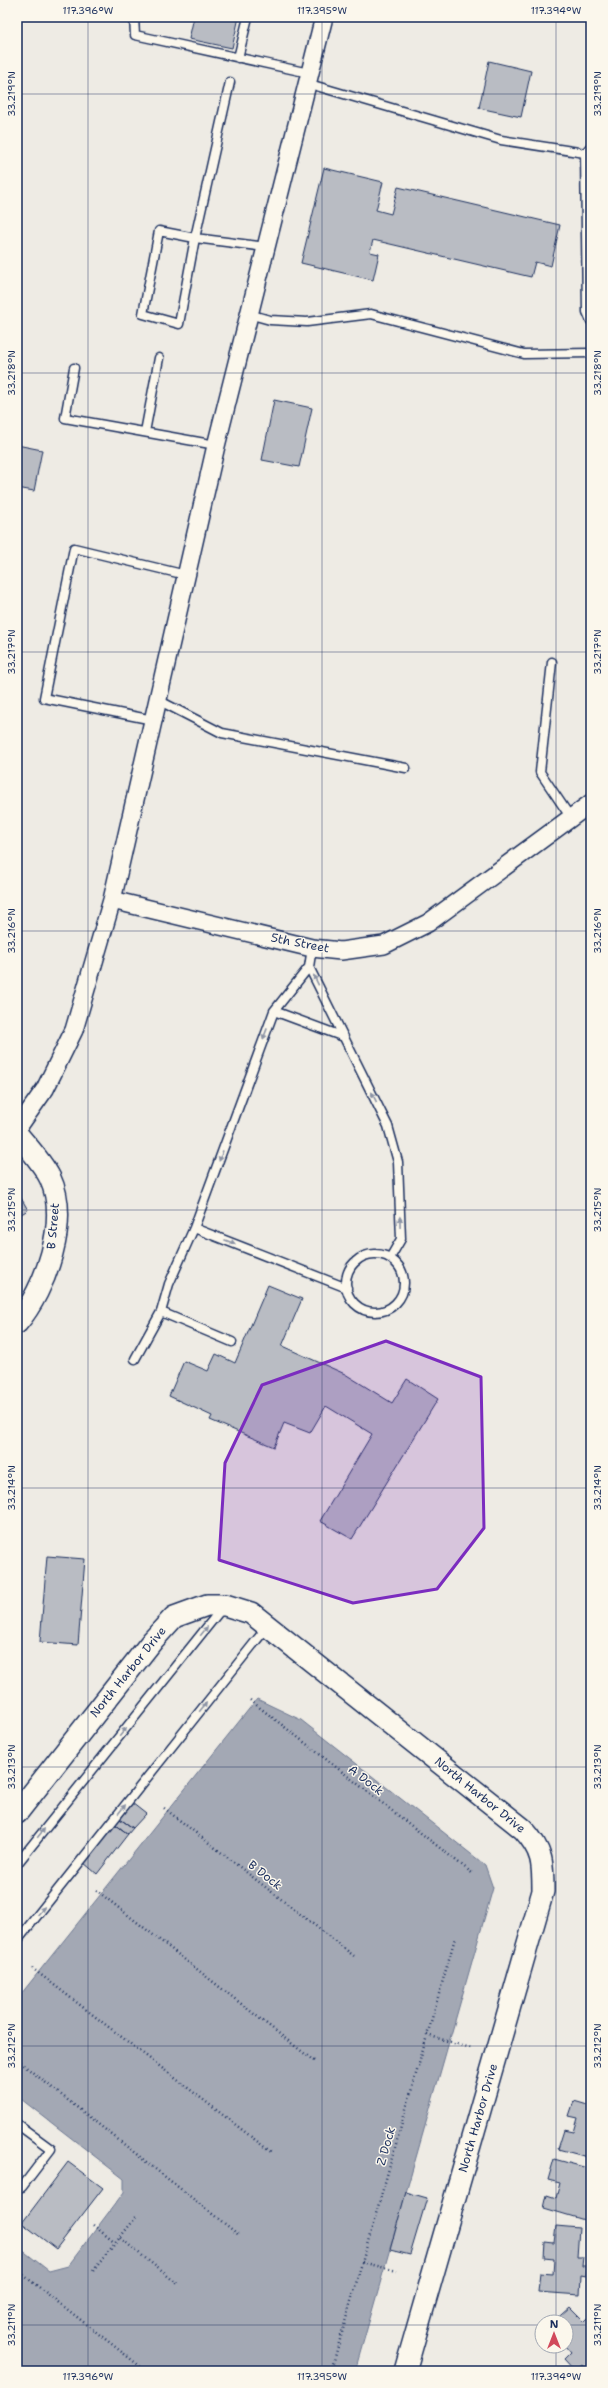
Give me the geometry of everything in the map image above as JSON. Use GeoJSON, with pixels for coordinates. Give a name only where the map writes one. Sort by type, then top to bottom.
{"type":"FeatureCollection","features":[{"type":"Feature","properties":{"kind":"street"},"geometry":{"type":"LineString","coordinates":[[17,1129],[44,1089],[74,1030],[112,900],[216,445],[324,17]]}},
{"type":"Feature","properties":{"kind":"street","name":"5th Street"},"geometry":{"type":"LineString","coordinates":[[112,900],[312,948],[341,951],[384,945],[428,923],[591,803]]}},
{"type":"Feature","properties":{"kind":"street","name":"B Street"},"geometry":{"type":"LineString","coordinates":[[17,1134],[50,1178],[57,1203],[54,1246],[39,1287],[17,1323]]}},
{"type":"Feature","properties":{"kind":"street","name":"North Harbor Drive"},"geometry":{"type":"LineString","coordinates":[[17,1812],[153,1640],[174,1617],[206,1605],[225,1605],[251,1613],[268,1626],[523,1829],[536,1843],[543,1860],[543,1891],[405,2371]]}},
{"type":"Feature","properties":{"kind":"lane"},"geometry":{"type":"LineString","coordinates":[[134,17],[135,36],[238,58],[308,78],[501,140],[585,153]]}},
{"type":"Feature","properties":{"kind":"lane"},"geometry":{"type":"LineString","coordinates":[[238,58],[248,17]]}},
{"type":"Feature","properties":{"kind":"lane"},"geometry":{"type":"LineString","coordinates":[[230,82],[195,238],[179,324],[143,314],[159,231],[195,238],[266,247]]}},
{"type":"Feature","properties":{"kind":"lane"},"geometry":{"type":"LineString","coordinates":[[591,146],[585,153],[587,312],[591,321]]}},
{"type":"Feature","properties":{"kind":"lane"},"geometry":{"type":"LineString","coordinates":[[249,314],[270,320],[307,322],[371,314],[524,354],[591,352]]}},
{"type":"Feature","properties":{"kind":"lane"},"geometry":{"type":"LineString","coordinates":[[145,432],[159,358]]}},
{"type":"Feature","properties":{"kind":"lane"},"geometry":{"type":"LineString","coordinates":[[74,368],[65,418],[216,445]]}},
{"type":"Feature","properties":{"kind":"lane"},"geometry":{"type":"LineString","coordinates":[[153,720],[44,698],[74,548],[186,575]]}},
{"type":"Feature","properties":{"kind":"lane"},"geometry":{"type":"LineString","coordinates":[[552,662],[540,772],[571,818]]}},
{"type":"Feature","properties":{"kind":"lane"},"geometry":{"type":"LineString","coordinates":[[158,700],[222,733],[406,768]]}},
{"type":"Feature","properties":{"kind":"lane"},"geometry":{"type":"LineString","coordinates":[[135,1359],[161,1312],[169,1284],[194,1228],[274,1011],[309,967],[312,948]]}},
{"type":"Feature","properties":{"kind":"lane"},"geometry":{"type":"LineString","coordinates":[[309,967],[388,1126],[398,1162],[401,1239],[390,1258]]}},
{"type":"Feature","properties":{"kind":"lane"},"geometry":{"type":"LineString","coordinates":[[274,1011],[344,1038]]}},
{"type":"Feature","properties":{"kind":"lane"},"geometry":{"type":"LineString","coordinates":[[194,1228],[347,1288]]}},
{"type":"Feature","properties":{"kind":"lane"},"geometry":{"type":"LineString","coordinates":[[376,1254],[390,1258],[400,1269],[404,1282],[400,1298],[388,1309],[379,1312],[362,1309],[350,1296],[347,1288],[349,1271],[360,1259],[376,1254]]}},
{"type":"Feature","properties":{"kind":"lane"},"geometry":{"type":"LineString","coordinates":[[161,1312],[232,1342]]}},
{"type":"Feature","properties":{"kind":"lane"},"geometry":{"type":"LineString","coordinates":[[17,1864],[225,1605]]}},
{"type":"Feature","properties":{"kind":"lane"},"geometry":{"type":"LineString","coordinates":[[17,1941],[268,1626]]}},
{"type":"Feature","properties":{"kind":"lane"},"geometry":{"type":"LineString","coordinates":[[17,2124],[51,2149],[22,2187],[17,2183]]}},
{"type":"Feature","properties":{"kind":"path","name":"A Dock"},"geometry":{"type":"LineString","coordinates":[[250,1700],[472,1873]]}},
{"type":"Feature","properties":{"kind":"path","name":"B Dock"},"geometry":{"type":"LineString","coordinates":[[164,1808],[354,1956]]}},
{"type":"Feature","properties":{"kind":"path"},"geometry":{"type":"LineString","coordinates":[[96,1890],[314,2061]]}},
{"type":"Feature","properties":{"kind":"path","name":"Z Dock"},"geometry":{"type":"LineString","coordinates":[[331,2371],[455,1938]]}},
{"type":"Feature","properties":{"kind":"path"},"geometry":{"type":"LineString","coordinates":[[32,1968],[271,2152]]}},
{"type":"Feature","properties":{"kind":"path"},"geometry":{"type":"LineString","coordinates":[[427,2035],[471,2048]]}},
{"type":"Feature","properties":{"kind":"path"},"geometry":{"type":"LineString","coordinates":[[17,2060],[239,2235]]}},
{"type":"Feature","properties":{"kind":"path"},"geometry":{"type":"LineString","coordinates":[[93,2272],[137,2216]]}},
{"type":"Feature","properties":{"kind":"path"},"geometry":{"type":"LineString","coordinates":[[93,2225],[114,2242]]}},
{"type":"Feature","properties":{"kind":"path"},"geometry":{"type":"LineString","coordinates":[[120,2238],[179,2285]]}},
{"type":"Feature","properties":{"kind":"path"},"geometry":{"type":"LineString","coordinates":[[362,2262],[397,2272]]}},
{"type":"Feature","properties":{"kind":"path"},"geometry":{"type":"LineString","coordinates":[[17,2270],[146,2371]]}},
{"type":"Feature","properties":{"kind":"highlighted area"},"geometry":{"type":"Polygon","coordinates":[[[386,1341],[481,1377],[484,1528],[437,1589],[353,1603],[219,1560],[225,1463],[262,1385],[386,1341]]]}},
{"type":"Feature","properties":{"kind":"shaded area"},"geometry":{"type":"Polygon","coordinates":[[[257,1699],[301,1720],[485,1865],[493,1888],[355,2371],[17,2371],[17,2246],[49,2271],[68,2266],[124,2192],[124,2179],[17,2096],[17,1999],[257,1699]]]}},
{"type":"Feature","properties":{"kind":"building"},"geometry":{"type":"Polygon","coordinates":[[[194,17],[239,17],[232,48],[189,39],[194,17]]]}},
{"type":"Feature","properties":{"kind":"building"},"geometry":{"type":"Polygon","coordinates":[[[489,61],[531,71],[521,117],[479,108],[489,61]]]}},
{"type":"Feature","properties":{"kind":"building"},"geometry":{"type":"Polygon","coordinates":[[[324,168],[383,182],[376,210],[391,214],[398,187],[560,225],[551,266],[535,262],[531,277],[373,240],[370,252],[379,254],[373,280],[301,263],[324,168]]]}},
{"type":"Feature","properties":{"kind":"building"},"geometry":{"type":"Polygon","coordinates":[[[274,400],[312,408],[299,467],[262,460],[274,400]]]}},
{"type":"Feature","properties":{"kind":"building"},"geometry":{"type":"Polygon","coordinates":[[[17,445],[42,450],[34,491],[17,488],[17,445]]]}},
{"type":"Feature","properties":{"kind":"building"},"geometry":{"type":"Polygon","coordinates":[[[17,1191],[28,1210],[18,1216],[17,1214],[17,1191]]]}},
{"type":"Feature","properties":{"kind":"building"},"geometry":{"type":"Polygon","coordinates":[[[268,1285],[302,1299],[282,1346],[345,1374],[392,1403],[407,1379],[438,1399],[352,1539],[320,1521],[372,1434],[326,1406],[310,1433],[284,1423],[274,1447],[210,1420],[212,1416],[169,1396],[184,1361],[208,1371],[216,1354],[235,1363],[268,1285]]]}},
{"type":"Feature","properties":{"kind":"building"},"geometry":{"type":"Polygon","coordinates":[[[47,1556],[85,1559],[78,1645],[40,1642],[47,1556]]]}},
{"type":"Feature","properties":{"kind":"building"},"geometry":{"type":"Polygon","coordinates":[[[132,1803],[146,1814],[133,1828],[120,1819],[132,1803]]]}},
{"type":"Feature","properties":{"kind":"building"},"geometry":{"type":"Polygon","coordinates":[[[120,1819],[133,1828],[128,1834],[115,1824],[120,1819]]]}},
{"type":"Feature","properties":{"kind":"building"},"geometry":{"type":"Polygon","coordinates":[[[115,1824],[128,1834],[97,1874],[84,1863],[115,1824]]]}},
{"type":"Feature","properties":{"kind":"building"},"geometry":{"type":"Polygon","coordinates":[[[574,2101],[591,2106],[591,2158],[558,2149],[564,2130],[574,2132],[578,2118],[569,2116],[574,2101]]]}},
{"type":"Feature","properties":{"kind":"building"},"geometry":{"type":"Polygon","coordinates":[[[554,2159],[591,2169],[589,2199],[591,2200],[591,2222],[544,2208],[547,2195],[556,2198],[560,2183],[548,2180],[554,2159]]]}},
{"type":"Feature","properties":{"kind":"building"},"geometry":{"type":"Polygon","coordinates":[[[68,2162],[103,2188],[56,2249],[22,2223],[68,2162]]]}},
{"type":"Feature","properties":{"kind":"building"},"geometry":{"type":"Polygon","coordinates":[[[406,2192],[427,2198],[410,2255],[390,2250],[406,2192]]]}},
{"type":"Feature","properties":{"kind":"building"},"geometry":{"type":"Polygon","coordinates":[[[556,2226],[579,2228],[577,2257],[583,2257],[582,2266],[587,2266],[586,2276],[581,2275],[580,2295],[538,2292],[540,2273],[553,2274],[554,2259],[544,2258],[545,2242],[554,2243],[556,2226]]]}},
{"type":"Feature","properties":{"kind":"building"},"geometry":{"type":"Polygon","coordinates":[[[570,2307],[585,2322],[588,2319],[591,2322],[591,2371],[588,2371],[582,2365],[575,2371],[564,2359],[569,2354],[574,2354],[574,2314],[562,2314],[570,2307]]]}}]}
